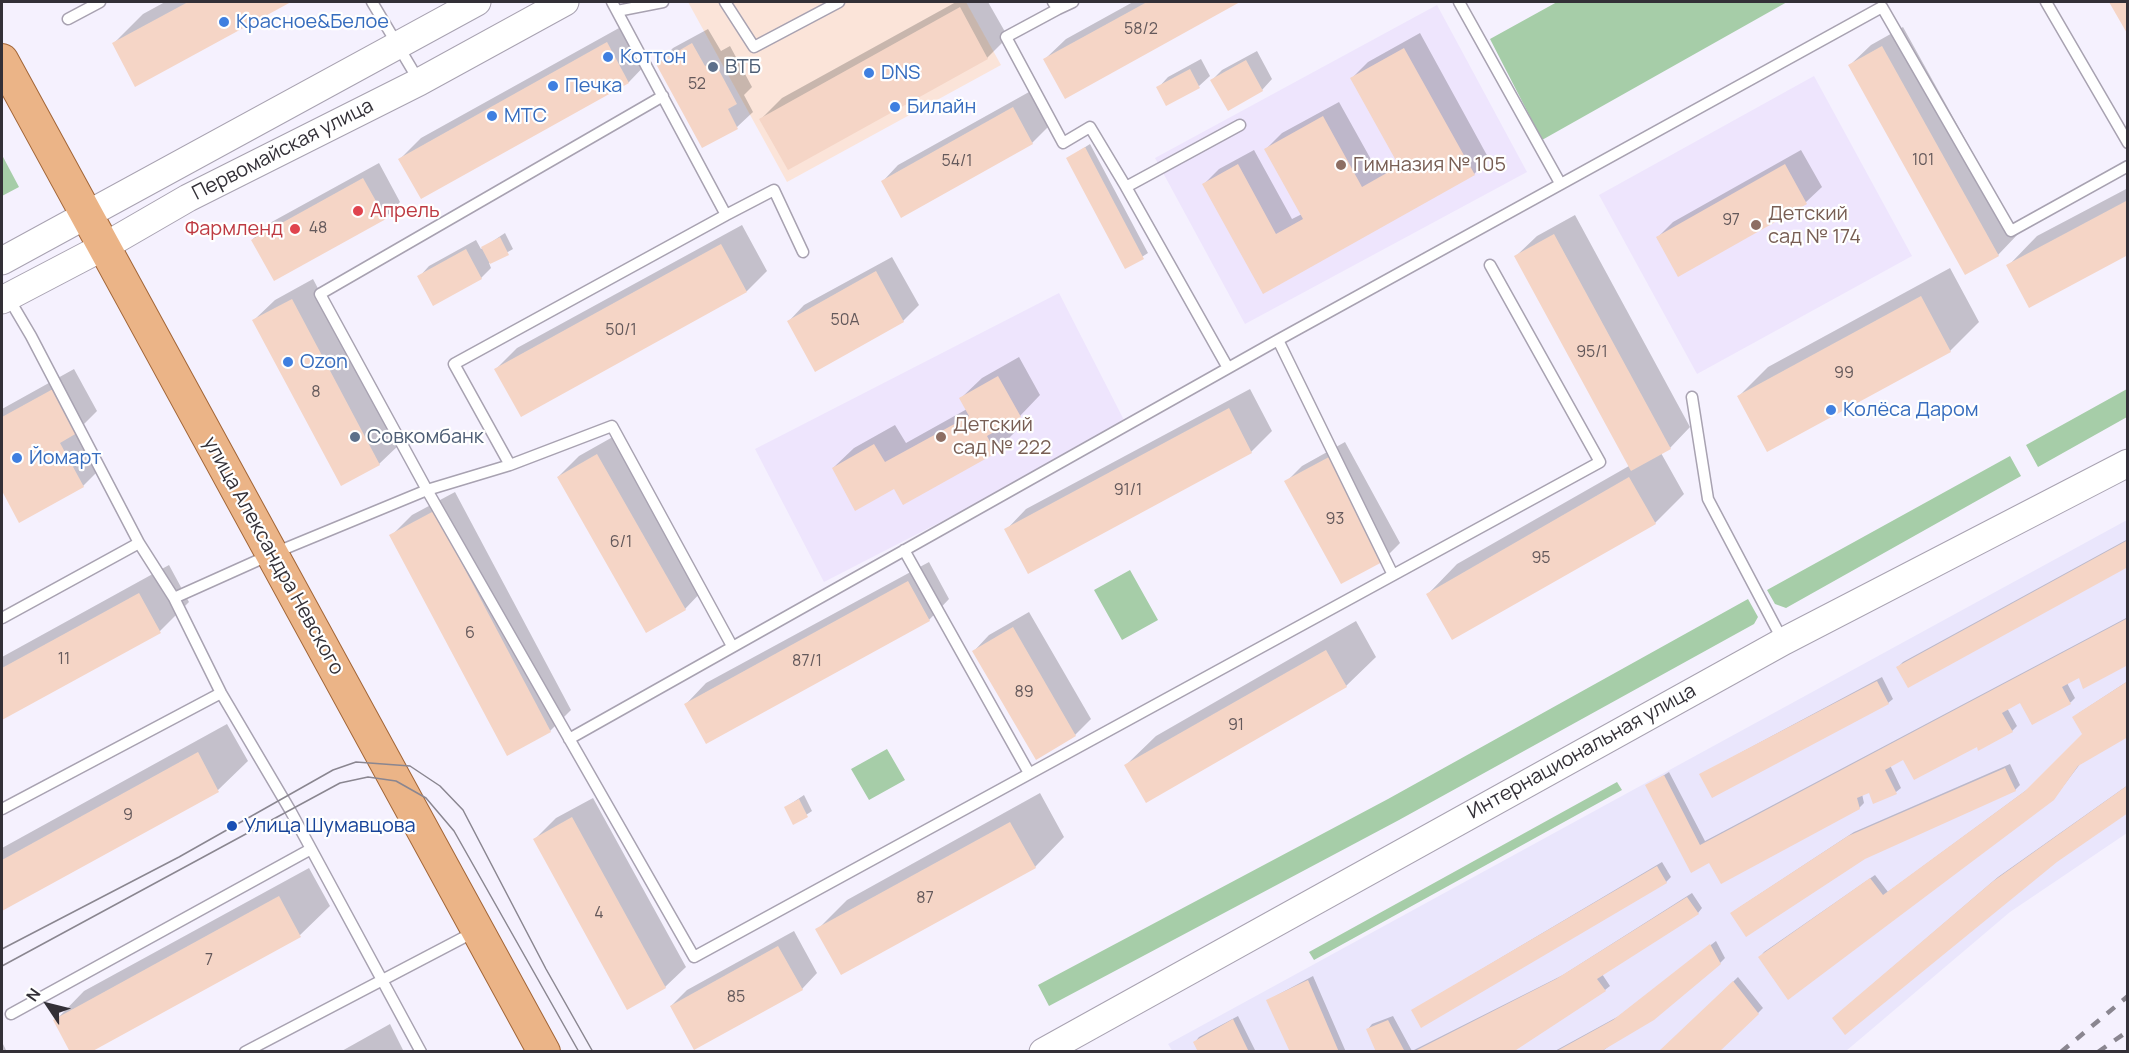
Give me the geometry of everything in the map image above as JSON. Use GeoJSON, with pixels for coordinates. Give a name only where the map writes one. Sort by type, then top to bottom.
{"type":"FeatureCollection","features":[{"type":"Feature","properties":{"kind":"main road","name":"Первомайская улица"},"geometry":{"type":"LineString","coordinates":[[2,261],[477,2]]}},
{"type":"Feature","properties":{"kind":"main road","name":"Первомайская улица"},"geometry":{"type":"LineString","coordinates":[[4,299],[105,246],[188,198],[419,82],[565,2]]}},
{"type":"Feature","properties":{"kind":"main road","name":"улица Александра Невского"},"geometry":{"type":"LineString","coordinates":[[2,60],[544,1052]]}},
{"type":"Feature","properties":{"kind":"main road","name":"Интернациональная улица"},"geometry":{"type":"LineString","coordinates":[[1043,1052],[1784,641],[2127,463]]}},
{"type":"Feature","properties":{"kind":"lane"},"geometry":{"type":"LineString","coordinates":[[68,19],[100,2]]}},
{"type":"Feature","properties":{"kind":"lane"},"geometry":{"type":"LineString","coordinates":[[372,2],[419,82]]}},
{"type":"Feature","properties":{"kind":"lane"},"geometry":{"type":"LineString","coordinates":[[663,2],[615,6],[726,215]]}},
{"type":"Feature","properties":{"kind":"lane"},"geometry":{"type":"LineString","coordinates":[[725,2],[754,47],[838,2]]}},
{"type":"Feature","properties":{"kind":"lane"},"geometry":{"type":"LineString","coordinates":[[1073,2],[1055,5],[1006,37],[1063,143],[1090,127],[1228,368]]}},
{"type":"Feature","properties":{"kind":"lane"},"geometry":{"type":"LineString","coordinates":[[1459,2],[1560,183]]}},
{"type":"Feature","properties":{"kind":"lane"},"geometry":{"type":"LineString","coordinates":[[2046,2],[2127,143]]}},
{"type":"Feature","properties":{"kind":"lane"},"geometry":{"type":"LineString","coordinates":[[569,739],[1278,340],[1882,7],[2011,231],[2127,166]]}},
{"type":"Feature","properties":{"kind":"lane"},"geometry":{"type":"LineString","coordinates":[[663,96],[320,294],[427,490],[694,957],[1600,462],[1490,265]]}},
{"type":"Feature","properties":{"kind":"lane"},"geometry":{"type":"LineString","coordinates":[[1126,187],[1240,125]]}},
{"type":"Feature","properties":{"kind":"lane"},"geometry":{"type":"LineString","coordinates":[[510,465],[454,364],[774,190],[803,252]]}},
{"type":"Feature","properties":{"kind":"lane"},"geometry":{"type":"LineString","coordinates":[[4,299],[31,336],[139,543],[174,598],[221,693],[384,980],[421,1052]]}},
{"type":"Feature","properties":{"kind":"lane"},"geometry":{"type":"LineString","coordinates":[[1278,340],[1393,575]]}},
{"type":"Feature","properties":{"kind":"lane"},"geometry":{"type":"LineString","coordinates":[[1692,398],[1708,499],[1784,641]]}},
{"type":"Feature","properties":{"kind":"lane"},"geometry":{"type":"LineString","coordinates":[[174,598],[272,554],[427,490],[510,465],[612,426],[732,646]]}},
{"type":"Feature","properties":{"kind":"lane"},"geometry":{"type":"LineString","coordinates":[[2,618],[139,543]]}},
{"type":"Feature","properties":{"kind":"lane"},"geometry":{"type":"LineString","coordinates":[[904,549],[1029,773]]}},
{"type":"Feature","properties":{"kind":"lane"},"geometry":{"type":"LineString","coordinates":[[2,809],[221,693]]}},
{"type":"Feature","properties":{"kind":"lane"},"geometry":{"type":"LineString","coordinates":[[11,1014],[311,849]]}},
{"type":"Feature","properties":{"kind":"lane"},"geometry":{"type":"LineString","coordinates":[[245,1052],[477,930]]}},
{"type":"Feature","properties":{"kind":"shaded area"},"geometry":{"type":"Polygon","coordinates":[[[688,2],[966,2],[1001,65],[787,182],[688,2]]]}},
{"type":"Feature","properties":{"kind":"shaded area","name":"Гимназия № 105"},"geometry":{"type":"Polygon","coordinates":[[[1437,5],[1527,172],[1245,324],[1155,158],[1437,5]]]}},
{"type":"Feature","properties":{"kind":"shaded area","name":"Детский сад № 174"},"geometry":{"type":"Polygon","coordinates":[[[1814,76],[1912,256],[1697,374],[1599,195],[1814,76]]]}},
{"type":"Feature","properties":{"kind":"shaded area","name":"Детский сад № 222"},"geometry":{"type":"Polygon","coordinates":[[[1059,293],[1127,426],[824,582],[755,449],[1059,293]]]}},
{"type":"Feature","properties":{"kind":"shaded area"},"geometry":{"type":"Polygon","coordinates":[[[2127,520],[2127,833],[2010,912],[1846,1051],[1173,1052],[1168,1044],[2127,520]]]}},
{"type":"Feature","properties":{"kind":"green space"},"geometry":{"type":"Polygon","coordinates":[[[1557,2],[1787,2],[1542,140],[1490,39],[1557,2]]]}},
{"type":"Feature","properties":{"kind":"green space"},"geometry":{"type":"Polygon","coordinates":[[[2,155],[19,187],[2,196],[2,155]]]}},
{"type":"Feature","properties":{"kind":"green space"},"geometry":{"type":"Polygon","coordinates":[[[2127,389],[2127,417],[2038,467],[2026,445],[2127,389]]]}},
{"type":"Feature","properties":{"kind":"green space"},"geometry":{"type":"Polygon","coordinates":[[[2010,456],[2021,476],[1786,608],[1775,604],[1767,590],[2010,456]]]}},
{"type":"Feature","properties":{"kind":"green space"},"geometry":{"type":"Polygon","coordinates":[[[1130,570],[1158,620],[1122,640],[1094,590],[1130,570]]]}},
{"type":"Feature","properties":{"kind":"green space"},"geometry":{"type":"Polygon","coordinates":[[[1748,599],[1758,617],[1754,624],[1399,820],[1049,1006],[1038,985],[1388,799],[1748,599]]]}},
{"type":"Feature","properties":{"kind":"green space"},"geometry":{"type":"Polygon","coordinates":[[[887,749],[905,780],[869,800],[851,769],[887,749]]]}},
{"type":"Feature","properties":{"kind":"green space"},"geometry":{"type":"Polygon","coordinates":[[[1617,782],[1622,790],[1314,960],[1309,952],[1617,782]]]}},
{"type":"Feature","properties":{"kind":"building"},"geometry":{"type":"Polygon","coordinates":[[[188,2],[291,2],[135,87],[112,43],[188,2]]]}},
{"type":"Feature","properties":{"kind":"building"},"geometry":{"type":"Polygon","coordinates":[[[1147,2],[1240,2],[1065,99],[1043,59],[1147,2]]]}},
{"type":"Feature","properties":{"kind":"building"},"geometry":{"type":"Polygon","coordinates":[[[2109,2],[2128,2],[2128,35],[2109,2]]]}},
{"type":"Feature","properties":{"kind":"building"},"geometry":{"type":"Polygon","coordinates":[[[960,7],[988,59],[788,170],[759,119],[960,7]]]}},
{"type":"Feature","properties":{"kind":"building"},"geometry":{"type":"Polygon","coordinates":[[[607,42],[629,83],[421,199],[398,159],[607,42]]]}},
{"type":"Feature","properties":{"kind":"building"},"geometry":{"type":"Polygon","coordinates":[[[692,43],[705,66],[714,61],[737,104],[728,109],[738,129],[702,148],[656,64],[692,43]]]}},
{"type":"Feature","properties":{"kind":"building"},"geometry":{"type":"Polygon","coordinates":[[[1882,46],[1999,256],[1965,275],[1848,65],[1882,46]]]}},
{"type":"Feature","properties":{"kind":"building"},"geometry":{"type":"Polygon","coordinates":[[[1404,48],[1475,175],[1263,294],[1202,184],[1238,164],[1276,234],[1303,219],[1264,149],[1323,116],[1362,187],[1399,166],[1350,78],[1404,48]]]}},
{"type":"Feature","properties":{"kind":"building"},"geometry":{"type":"Polygon","coordinates":[[[1246,60],[1263,91],[1228,111],[1210,80],[1246,60]]]}},
{"type":"Feature","properties":{"kind":"building"},"geometry":{"type":"Polygon","coordinates":[[[1190,69],[1200,88],[1166,106],[1156,87],[1190,69]]]}},
{"type":"Feature","properties":{"kind":"building"},"geometry":{"type":"Polygon","coordinates":[[[1013,107],[1033,144],[901,218],[881,181],[1013,107]]]}},
{"type":"Feature","properties":{"kind":"building"},"geometry":{"type":"Polygon","coordinates":[[[1085,147],[1144,259],[1125,269],[1066,158],[1085,147]]]}},
{"type":"Feature","properties":{"kind":"building"},"geometry":{"type":"Polygon","coordinates":[[[1785,164],[1807,204],[1678,277],[1656,237],[1785,164]]]}},
{"type":"Feature","properties":{"kind":"building"},"geometry":{"type":"Polygon","coordinates":[[[363,178],[386,219],[274,281],[251,240],[363,178]]]}},
{"type":"Feature","properties":{"kind":"building"},"geometry":{"type":"Polygon","coordinates":[[[2128,200],[2128,255],[2029,308],[2006,265],[2128,200]]]}},
{"type":"Feature","properties":{"kind":"building"},"geometry":{"type":"Polygon","coordinates":[[[1554,234],[1671,449],[1631,471],[1514,256],[1554,234]]]}},
{"type":"Feature","properties":{"kind":"building"},"geometry":{"type":"Polygon","coordinates":[[[500,237],[509,255],[490,264],[481,247],[500,237]]]}},
{"type":"Feature","properties":{"kind":"building"},"geometry":{"type":"Polygon","coordinates":[[[721,244],[747,292],[521,417],[494,369],[721,244]]]}},
{"type":"Feature","properties":{"kind":"building"},"geometry":{"type":"Polygon","coordinates":[[[466,249],[482,279],[433,306],[417,276],[466,249]]]}},
{"type":"Feature","properties":{"kind":"building"},"geometry":{"type":"Polygon","coordinates":[[[876,271],[904,322],[815,372],[787,321],[876,271]]]}},
{"type":"Feature","properties":{"kind":"building"},"geometry":{"type":"Polygon","coordinates":[[[1921,296],[1951,352],[1767,452],[1737,396],[1921,296]]]}},
{"type":"Feature","properties":{"kind":"building"},"geometry":{"type":"Polygon","coordinates":[[[292,299],[380,465],[341,486],[252,320],[292,299]]]}},
{"type":"Feature","properties":{"kind":"building"},"geometry":{"type":"Polygon","coordinates":[[[998,376],[1021,417],[987,436],[996,453],[903,505],[894,489],[855,511],[832,468],[874,444],[885,462],[969,416],[959,398],[998,376]]]}},
{"type":"Feature","properties":{"kind":"building"},"geometry":{"type":"Polygon","coordinates":[[[53,389],[77,433],[60,443],[84,487],[19,523],[2,491],[2,417],[53,389]]]}},
{"type":"Feature","properties":{"kind":"building"},"geometry":{"type":"Polygon","coordinates":[[[1229,408],[1252,453],[1028,574],[1004,529],[1229,408]]]}},
{"type":"Feature","properties":{"kind":"building"},"geometry":{"type":"Polygon","coordinates":[[[597,454],[686,610],[646,633],[557,477],[597,454]]]}},
{"type":"Feature","properties":{"kind":"building"},"geometry":{"type":"Polygon","coordinates":[[[1329,457],[1386,560],[1341,584],[1284,481],[1329,457]]]}},
{"type":"Feature","properties":{"kind":"building"},"geometry":{"type":"Polygon","coordinates":[[[1629,477],[1656,524],[1452,640],[1426,594],[1629,477]]]}},
{"type":"Feature","properties":{"kind":"building"},"geometry":{"type":"Polygon","coordinates":[[[434,511],[551,732],[507,756],[389,535],[434,511]]]}},
{"type":"Feature","properties":{"kind":"building"},"geometry":{"type":"Polygon","coordinates":[[[2128,540],[2128,567],[1908,688],[1896,667],[2128,540]]]}},
{"type":"Feature","properties":{"kind":"building"},"geometry":{"type":"Polygon","coordinates":[[[908,581],[930,621],[706,744],[684,704],[908,581]]]}},
{"type":"Feature","properties":{"kind":"building"},"geometry":{"type":"Polygon","coordinates":[[[139,593],[161,633],[2,720],[2,668],[139,593]]]}},
{"type":"Feature","properties":{"kind":"building"},"geometry":{"type":"Polygon","coordinates":[[[2128,618],[2128,665],[2083,689],[2079,678],[2062,687],[2071,704],[2032,725],[2020,703],[2002,713],[2013,732],[1978,751],[1977,747],[1914,780],[1903,760],[1885,770],[1897,794],[1873,804],[1869,793],[1857,798],[1860,809],[1721,884],[1709,863],[1691,873],[1645,785],[1664,775],[1700,845],[2128,618]]]}},
{"type":"Feature","properties":{"kind":"building"},"geometry":{"type":"Polygon","coordinates":[[[1013,627],[1076,736],[1036,760],[972,651],[1013,627]]]}},
{"type":"Feature","properties":{"kind":"building"},"geometry":{"type":"Polygon","coordinates":[[[1326,650],[1347,687],[1146,803],[1124,765],[1326,650]]]}},
{"type":"Feature","properties":{"kind":"building"},"geometry":{"type":"Polygon","coordinates":[[[1877,681],[1889,704],[1712,798],[1699,774],[1877,681]]]}},
{"type":"Feature","properties":{"kind":"building"},"geometry":{"type":"Polygon","coordinates":[[[2128,681],[2128,737],[2078,766],[2054,800],[1788,1000],[1758,957],[1870,878],[1883,895],[2025,791],[2082,734],[2072,717],[2128,681]]]}},
{"type":"Feature","properties":{"kind":"building"},"geometry":{"type":"Polygon","coordinates":[[[198,752],[219,792],[2,911],[2,860],[198,752]]]}},
{"type":"Feature","properties":{"kind":"building"},"geometry":{"type":"Polygon","coordinates":[[[2005,768],[2016,791],[1865,859],[1746,937],[1730,913],[1848,836],[2005,768]]]}},
{"type":"Feature","properties":{"kind":"building"},"geometry":{"type":"Polygon","coordinates":[[[2128,785],[2128,813],[2057,862],[1845,1035],[1832,1018],[1992,882],[2128,785]]]}},
{"type":"Feature","properties":{"kind":"building"},"geometry":{"type":"Polygon","coordinates":[[[799,799],[808,817],[793,825],[784,807],[799,799]]]}},
{"type":"Feature","properties":{"kind":"building"},"geometry":{"type":"Polygon","coordinates":[[[572,817],[666,988],[627,1010],[533,839],[572,817]]]}},
{"type":"Feature","properties":{"kind":"building"},"geometry":{"type":"Polygon","coordinates":[[[1010,822],[1036,868],[841,975],[815,929],[1010,822]]]}},
{"type":"Feature","properties":{"kind":"building"},"geometry":{"type":"Polygon","coordinates":[[[1657,866],[1667,883],[1421,1028],[1411,1010],[1657,866]]]}},
{"type":"Feature","properties":{"kind":"building"},"geometry":{"type":"Polygon","coordinates":[[[279,896],[301,937],[91,1052],[70,1052],[53,1020],[279,896]]]}},
{"type":"Feature","properties":{"kind":"building"},"geometry":{"type":"Polygon","coordinates":[[[1687,897],[1699,914],[1597,979],[1606,991],[1513,1052],[1413,1052],[1556,979],[1687,897]]]}},
{"type":"Feature","properties":{"kind":"building"},"geometry":{"type":"Polygon","coordinates":[[[1710,944],[1721,964],[1654,1020],[1600,1052],[1555,1052],[1613,1020],[1710,944]]]}},
{"type":"Feature","properties":{"kind":"building"},"geometry":{"type":"Polygon","coordinates":[[[778,946],[803,990],[694,1050],[670,1006],[778,946]]]}},
{"type":"Feature","properties":{"kind":"building"},"geometry":{"type":"Polygon","coordinates":[[[1308,980],[1339,1052],[1290,1052],[1266,1000],[1308,980]]]}},
{"type":"Feature","properties":{"kind":"building"},"geometry":{"type":"Polygon","coordinates":[[[1733,981],[1759,1014],[1719,1052],[1658,1052],[1733,981]]]}},
{"type":"Feature","properties":{"kind":"building"},"geometry":{"type":"Polygon","coordinates":[[[1233,1019],[1249,1052],[1198,1052],[1193,1042],[1233,1019]]]}},
{"type":"Feature","properties":{"kind":"building"},"geometry":{"type":"Polygon","coordinates":[[[1388,1020],[1405,1052],[1376,1052],[1366,1029],[1388,1020]]]}},
{"type":"Feature","properties":{"kind":"tram line"},"geometry":{"type":"LineString","coordinates":[[2,949],[179,857],[333,770],[356,762],[410,766],[440,786],[463,810],[546,969],[593,1052]]}},
{"type":"Feature","properties":{"kind":"tram line"},"geometry":{"type":"LineString","coordinates":[[2,966],[340,783],[368,777],[396,781],[426,798],[454,831],[579,1052]]}},
{"type":"Feature","properties":{"kind":"railway"},"geometry":{"type":"LineString","coordinates":[[2061,1052],[2128,996]]}},
{"type":"Feature","properties":{"kind":"railway"},"geometry":{"type":"LineString","coordinates":[[2098,1052],[2128,1031]]}},
{"type":"Feature","properties":{"kind":"place","name":"Красное&Белое"},"geometry":{"type":"Point","coordinates":[224,22]}},
{"type":"Feature","properties":{"kind":"place","name":"Коттон"},"geometry":{"type":"Point","coordinates":[608,57]}},
{"type":"Feature","properties":{"kind":"place","name":"ВТБ"},"geometry":{"type":"Point","coordinates":[713,67]}},
{"type":"Feature","properties":{"kind":"place","name":"DNS"},"geometry":{"type":"Point","coordinates":[869,73]}},
{"type":"Feature","properties":{"kind":"place","name":"Печка"},"geometry":{"type":"Point","coordinates":[553,86]}},
{"type":"Feature","properties":{"kind":"place","name":"Билайн"},"geometry":{"type":"Point","coordinates":[895,107]}},
{"type":"Feature","properties":{"kind":"place","name":"МТС"},"geometry":{"type":"Point","coordinates":[492,116]}},
{"type":"Feature","properties":{"kind":"place","name":"Гимназия № 105"},"geometry":{"type":"Point","coordinates":[1341,165]}},
{"type":"Feature","properties":{"kind":"place","name":"Апрель"},"geometry":{"type":"Point","coordinates":[358,211]}},
{"type":"Feature","properties":{"kind":"place","name":"Детский сад № 174"},"geometry":{"type":"Point","coordinates":[1756,225]}},
{"type":"Feature","properties":{"kind":"place","name":"Фармленд"},"geometry":{"type":"Point","coordinates":[295,229]}},
{"type":"Feature","properties":{"kind":"place","name":"Ozon"},"geometry":{"type":"Point","coordinates":[288,362]}},
{"type":"Feature","properties":{"kind":"place","name":"Колёса Даром"},"geometry":{"type":"Point","coordinates":[1831,410]}},
{"type":"Feature","properties":{"kind":"place","name":"Совкомбанк"},"geometry":{"type":"Point","coordinates":[355,437]}},
{"type":"Feature","properties":{"kind":"place","name":"Детский сад № 222"},"geometry":{"type":"Point","coordinates":[941,437]}},
{"type":"Feature","properties":{"kind":"place","name":"Йомарт"},"geometry":{"type":"Point","coordinates":[17,458]}},
{"type":"Feature","properties":{"kind":"place","name":"Улица Шумавцова"},"geometry":{"type":"Point","coordinates":[232,826]}}]}
